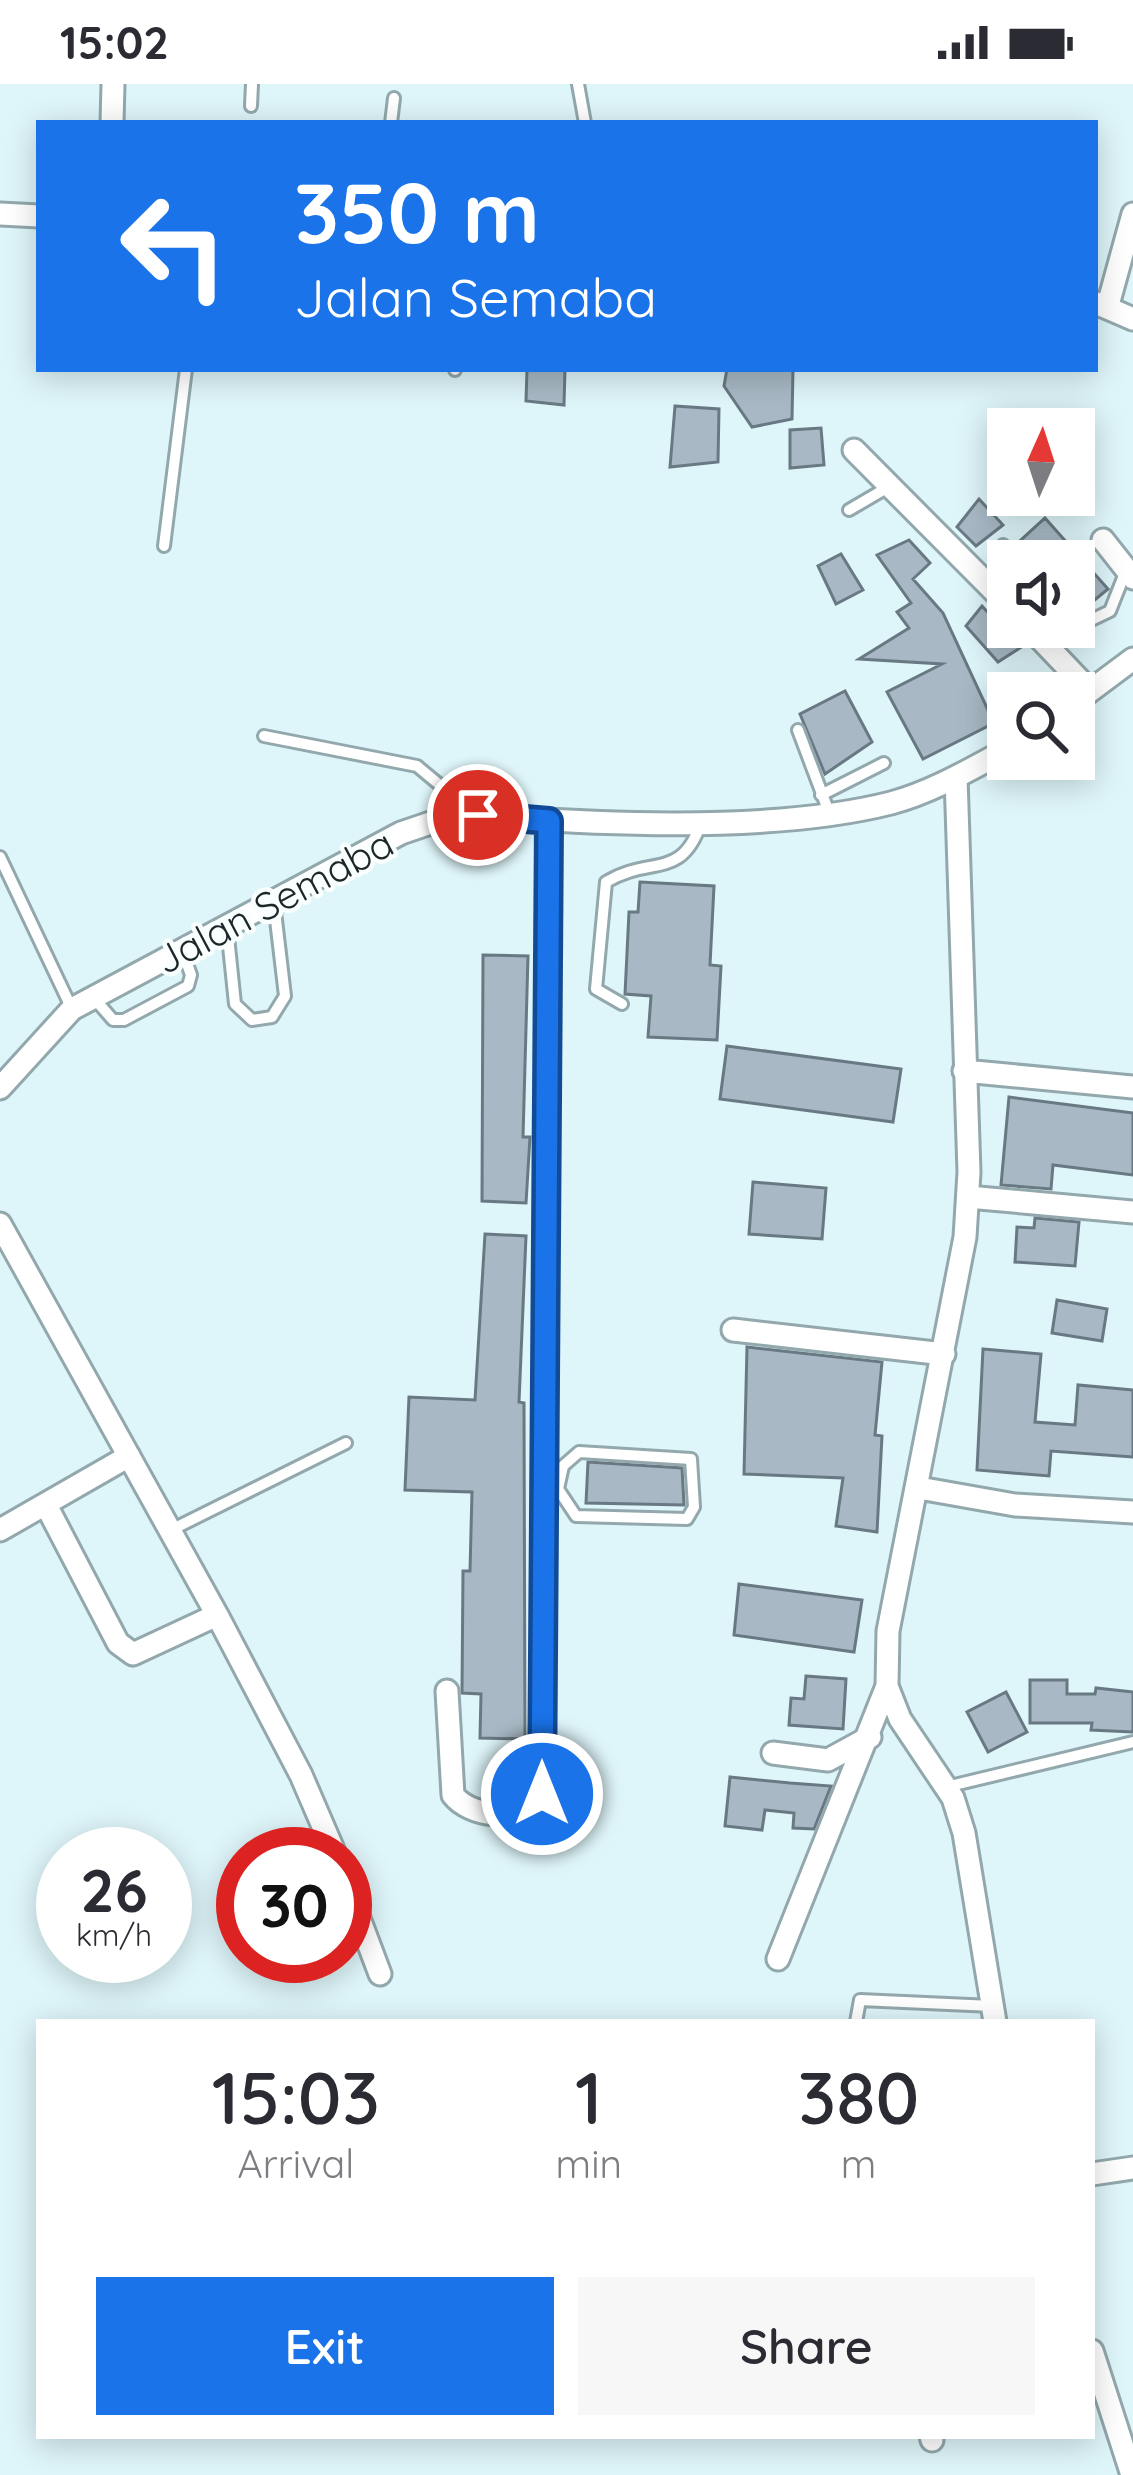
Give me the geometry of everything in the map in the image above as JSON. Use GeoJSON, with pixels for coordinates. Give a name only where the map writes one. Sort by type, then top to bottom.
{"type":"FeatureCollection","features":[{"type":"Feature","properties":{"kind":"street"},"geometry":{"type":"LineString","coordinates":[[112,120],[113,84]]}},
{"type":"Feature","properties":{"kind":"street"},"geometry":{"type":"LineString","coordinates":[[0,214],[36,216]]}},
{"type":"Feature","properties":{"kind":"street"},"geometry":{"type":"LineString","coordinates":[[1133,214],[1102,304],[1133,319]]}},
{"type":"Feature","properties":{"kind":"street"},"geometry":{"type":"LineString","coordinates":[[854,450],[987,583]]}},
{"type":"Feature","properties":{"kind":"street"},"geometry":{"type":"LineString","coordinates":[[1102,540],[1131,570]]}},
{"type":"Feature","properties":{"kind":"street"},"geometry":{"type":"LineString","coordinates":[[1045,648],[1063,672]]}},
{"type":"Feature","properties":{"kind":"street"},"geometry":{"type":"LineString","coordinates":[[1095,687],[1133,659]]}},
{"type":"Feature","properties":{"kind":"street","name":"Jalan Semaba"},"geometry":{"type":"LineString","coordinates":[[0,1088],[72,1009],[401,832],[448,817],[702,820],[896,802],[987,760]]}},
{"type":"Feature","properties":{"kind":"street"},"geometry":{"type":"LineString","coordinates":[[778,1959],[887,1686],[888,1630],[944,1354],[968,1197],[956,777]]}},
{"type":"Feature","properties":{"kind":"street"},"geometry":{"type":"LineString","coordinates":[[447,1691],[453,1795],[458,1802],[466,1809],[514,1814],[537,1805],[542,1794],[549,1488],[549,821]]}},
{"type":"Feature","properties":{"kind":"street"},"geometry":{"type":"LineString","coordinates":[[964,1071],[1133,1087]]}},
{"type":"Feature","properties":{"kind":"street"},"geometry":{"type":"LineString","coordinates":[[968,1197],[1133,1213]]}},
{"type":"Feature","properties":{"kind":"street"},"geometry":{"type":"LineString","coordinates":[[0,1224],[217,1615],[302,1775],[324,1827]]}},
{"type":"Feature","properties":{"kind":"street"},"geometry":{"type":"LineString","coordinates":[[734,1330],[944,1354]]}},
{"type":"Feature","properties":{"kind":"street"},"geometry":{"type":"LineString","coordinates":[[0,1529],[129,1456]]}},
{"type":"Feature","properties":{"kind":"street"},"geometry":{"type":"LineString","coordinates":[[919,1488],[1015,1505],[1133,1512]]}},
{"type":"Feature","properties":{"kind":"street"},"geometry":{"type":"LineString","coordinates":[[46,1505],[118,1643],[133,1654],[217,1615]]}},
{"type":"Feature","properties":{"kind":"street"},"geometry":{"type":"LineString","coordinates":[[887,1686],[900,1719],[946,1787],[964,1833],[993,2014]]}},
{"type":"Feature","properties":{"kind":"street"},"geometry":{"type":"LineString","coordinates":[[773,1753],[828,1760],[870,1737]]}},
{"type":"Feature","properties":{"kind":"street"},"geometry":{"type":"LineString","coordinates":[[372,1953],[380,1974]]}},
{"type":"Feature","properties":{"kind":"street"},"geometry":{"type":"LineString","coordinates":[[1095,2174],[1133,2168]]}},
{"type":"Feature","properties":{"kind":"street"},"geometry":{"type":"LineString","coordinates":[[1095,2360],[1132,2475]]}},
{"type":"Feature","properties":{"kind":"lane"},"geometry":{"type":"LineString","coordinates":[[251,106],[252,84]]}},
{"type":"Feature","properties":{"kind":"lane"},"geometry":{"type":"LineString","coordinates":[[578,84],[584,120]]}},
{"type":"Feature","properties":{"kind":"lane"},"geometry":{"type":"LineString","coordinates":[[391,120],[394,98]]}},
{"type":"Feature","properties":{"kind":"lane"},"geometry":{"type":"LineString","coordinates":[[164,546],[186,372]]}},
{"type":"Feature","properties":{"kind":"lane"},"geometry":{"type":"LineString","coordinates":[[849,510],[893,484]]}},
{"type":"Feature","properties":{"kind":"lane"},"geometry":{"type":"LineString","coordinates":[[1095,618],[1110,611],[1131,570]]}},
{"type":"Feature","properties":{"kind":"lane"},"geometry":{"type":"LineString","coordinates":[[798,730],[825,805],[884,763]]}},
{"type":"Feature","properties":{"kind":"lane"},"geometry":{"type":"LineString","coordinates":[[264,736],[418,766],[441,787],[448,817]]}},
{"type":"Feature","properties":{"kind":"lane"},"geometry":{"type":"LineString","coordinates":[[622,1004],[596,988],[606,882],[641,866],[676,863],[692,850],[702,820]]}},
{"type":"Feature","properties":{"kind":"lane"},"geometry":{"type":"LineString","coordinates":[[0,857],[72,1009]]}},
{"type":"Feature","properties":{"kind":"lane"},"geometry":{"type":"LineString","coordinates":[[226,925],[235,1004],[251,1020],[272,1017],[285,995],[274,899]]}},
{"type":"Feature","properties":{"kind":"lane"},"geometry":{"type":"LineString","coordinates":[[92,997],[113,1020],[172,995],[191,982],[182,950]]}},
{"type":"Feature","properties":{"kind":"lane"},"geometry":{"type":"LineString","coordinates":[[168,1531],[346,1443]]}},
{"type":"Feature","properties":{"kind":"lane"},"geometry":{"type":"LineString","coordinates":[[579,1453],[676,1455],[691,1459],[695,1470],[694,1507],[687,1519],[675,1521],[576,1516],[549,1488],[568,1457],[579,1453]]}},
{"type":"Feature","properties":{"kind":"lane"},"geometry":{"type":"LineString","coordinates":[[946,1787],[1133,1742]]}},
{"type":"Feature","properties":{"kind":"lane"},"geometry":{"type":"LineString","coordinates":[[857,2019],[860,2000],[993,2014]]}},
{"type":"Feature","properties":{"kind":"building"},"geometry":{"type":"Polygon","coordinates":[[[527,372],[565,372],[564,405],[526,401],[527,372]]]}},
{"type":"Feature","properties":{"kind":"building"},"geometry":{"type":"Polygon","coordinates":[[[726,372],[793,372],[792,419],[752,427],[724,386],[726,372]]]}},
{"type":"Feature","properties":{"kind":"building"},"geometry":{"type":"Polygon","coordinates":[[[675,406],[719,409],[718,462],[670,467],[675,406]]]}},
{"type":"Feature","properties":{"kind":"building"},"geometry":{"type":"Polygon","coordinates":[[[821,428],[824,465],[790,468],[790,430],[821,428]]]}},
{"type":"Feature","properties":{"kind":"building"},"geometry":{"type":"Polygon","coordinates":[[[979,499],[987,516],[995,516],[1003,525],[976,546],[957,527],[979,499]]]}},
{"type":"Feature","properties":{"kind":"building"},"geometry":{"type":"Polygon","coordinates":[[[1045,518],[1065,540],[1021,540],[1045,518]]]}},
{"type":"Feature","properties":{"kind":"building"},"geometry":{"type":"Polygon","coordinates":[[[909,540],[930,563],[913,579],[943,613],[987,708],[987,727],[923,759],[887,692],[942,664],[859,659],[909,628],[897,612],[911,603],[877,555],[909,540]]]}},
{"type":"Feature","properties":{"kind":"building"},"geometry":{"type":"Polygon","coordinates":[[[841,554],[863,590],[836,604],[818,566],[841,554]]]}},
{"type":"Feature","properties":{"kind":"building"},"geometry":{"type":"Polygon","coordinates":[[[1095,574],[1108,589],[1095,600],[1095,574]]]}},
{"type":"Feature","properties":{"kind":"building"},"geometry":{"type":"Polygon","coordinates":[[[982,606],[987,612],[987,648],[1020,648],[998,662],[966,626],[982,606]]]}},
{"type":"Feature","properties":{"kind":"building"},"geometry":{"type":"Polygon","coordinates":[[[845,691],[872,742],[825,774],[800,714],[845,691]]]}},
{"type":"Feature","properties":{"kind":"building"},"geometry":{"type":"Polygon","coordinates":[[[640,882],[714,886],[710,965],[721,966],[717,1040],[648,1037],[651,996],[625,994],[629,912],[638,912],[640,882]]]}},
{"type":"Feature","properties":{"kind":"building"},"geometry":{"type":"Polygon","coordinates":[[[483,955],[528,956],[526,1203],[482,1201],[483,955]]]}},
{"type":"Feature","properties":{"kind":"building"},"geometry":{"type":"Polygon","coordinates":[[[727,1046],[901,1069],[893,1122],[720,1099],[727,1046]]]}},
{"type":"Feature","properties":{"kind":"building"},"geometry":{"type":"Polygon","coordinates":[[[1009,1097],[1133,1113],[1133,1175],[1053,1165],[1051,1189],[1001,1185],[1009,1097]]]}},
{"type":"Feature","properties":{"kind":"building"},"geometry":{"type":"Polygon","coordinates":[[[753,1182],[826,1188],[822,1239],[749,1234],[753,1182]]]}},
{"type":"Feature","properties":{"kind":"building"},"geometry":{"type":"Polygon","coordinates":[[[1035,1218],[1079,1222],[1075,1266],[1015,1262],[1017,1227],[1034,1228],[1035,1218]]]}},
{"type":"Feature","properties":{"kind":"building"},"geometry":{"type":"Polygon","coordinates":[[[485,1234],[526,1236],[519,1402],[524,1403],[525,1739],[480,1738],[481,1694],[462,1693],[463,1571],[470,1571],[472,1492],[405,1490],[409,1397],[475,1400],[485,1234]]]}},
{"type":"Feature","properties":{"kind":"building"},"geometry":{"type":"Polygon","coordinates":[[[1057,1300],[1107,1309],[1102,1341],[1052,1333],[1057,1300]]]}},
{"type":"Feature","properties":{"kind":"building"},"geometry":{"type":"Polygon","coordinates":[[[747,1347],[882,1362],[875,1435],[882,1436],[877,1532],[836,1526],[843,1478],[744,1474],[747,1347]]]}},
{"type":"Feature","properties":{"kind":"building"},"geometry":{"type":"Polygon","coordinates":[[[983,1349],[1041,1354],[1035,1422],[1075,1425],[1078,1385],[1133,1390],[1133,1457],[1051,1451],[1049,1476],[977,1470],[983,1349]]]}},
{"type":"Feature","properties":{"kind":"building"},"geometry":{"type":"Polygon","coordinates":[[[588,1462],[682,1468],[684,1505],[586,1503],[588,1462]]]}},
{"type":"Feature","properties":{"kind":"building"},"geometry":{"type":"Polygon","coordinates":[[[739,1584],[862,1600],[854,1652],[734,1635],[739,1584]]]}},
{"type":"Feature","properties":{"kind":"building"},"geometry":{"type":"Polygon","coordinates":[[[806,1676],[846,1679],[843,1729],[789,1725],[791,1698],[804,1699],[806,1676]]]}},
{"type":"Feature","properties":{"kind":"building"},"geometry":{"type":"Polygon","coordinates":[[[1030,1680],[1067,1680],[1067,1694],[1095,1694],[1096,1688],[1133,1692],[1133,1732],[1091,1730],[1092,1723],[1030,1723],[1030,1680]]]}},
{"type":"Feature","properties":{"kind":"building"},"geometry":{"type":"Polygon","coordinates":[[[1006,1692],[1027,1732],[988,1752],[967,1712],[1006,1692]]]}},
{"type":"Feature","properties":{"kind":"building"},"geometry":{"type":"Polygon","coordinates":[[[730,1777],[831,1786],[814,1829],[793,1828],[794,1813],[765,1810],[762,1830],[725,1826],[730,1777]]]}},
{"type":"Feature","properties":{"kind":"route"},"geometry":{"type":"LineString","coordinates":[[478,815],[549,821],[540,1486],[542,1794]]}}]}
